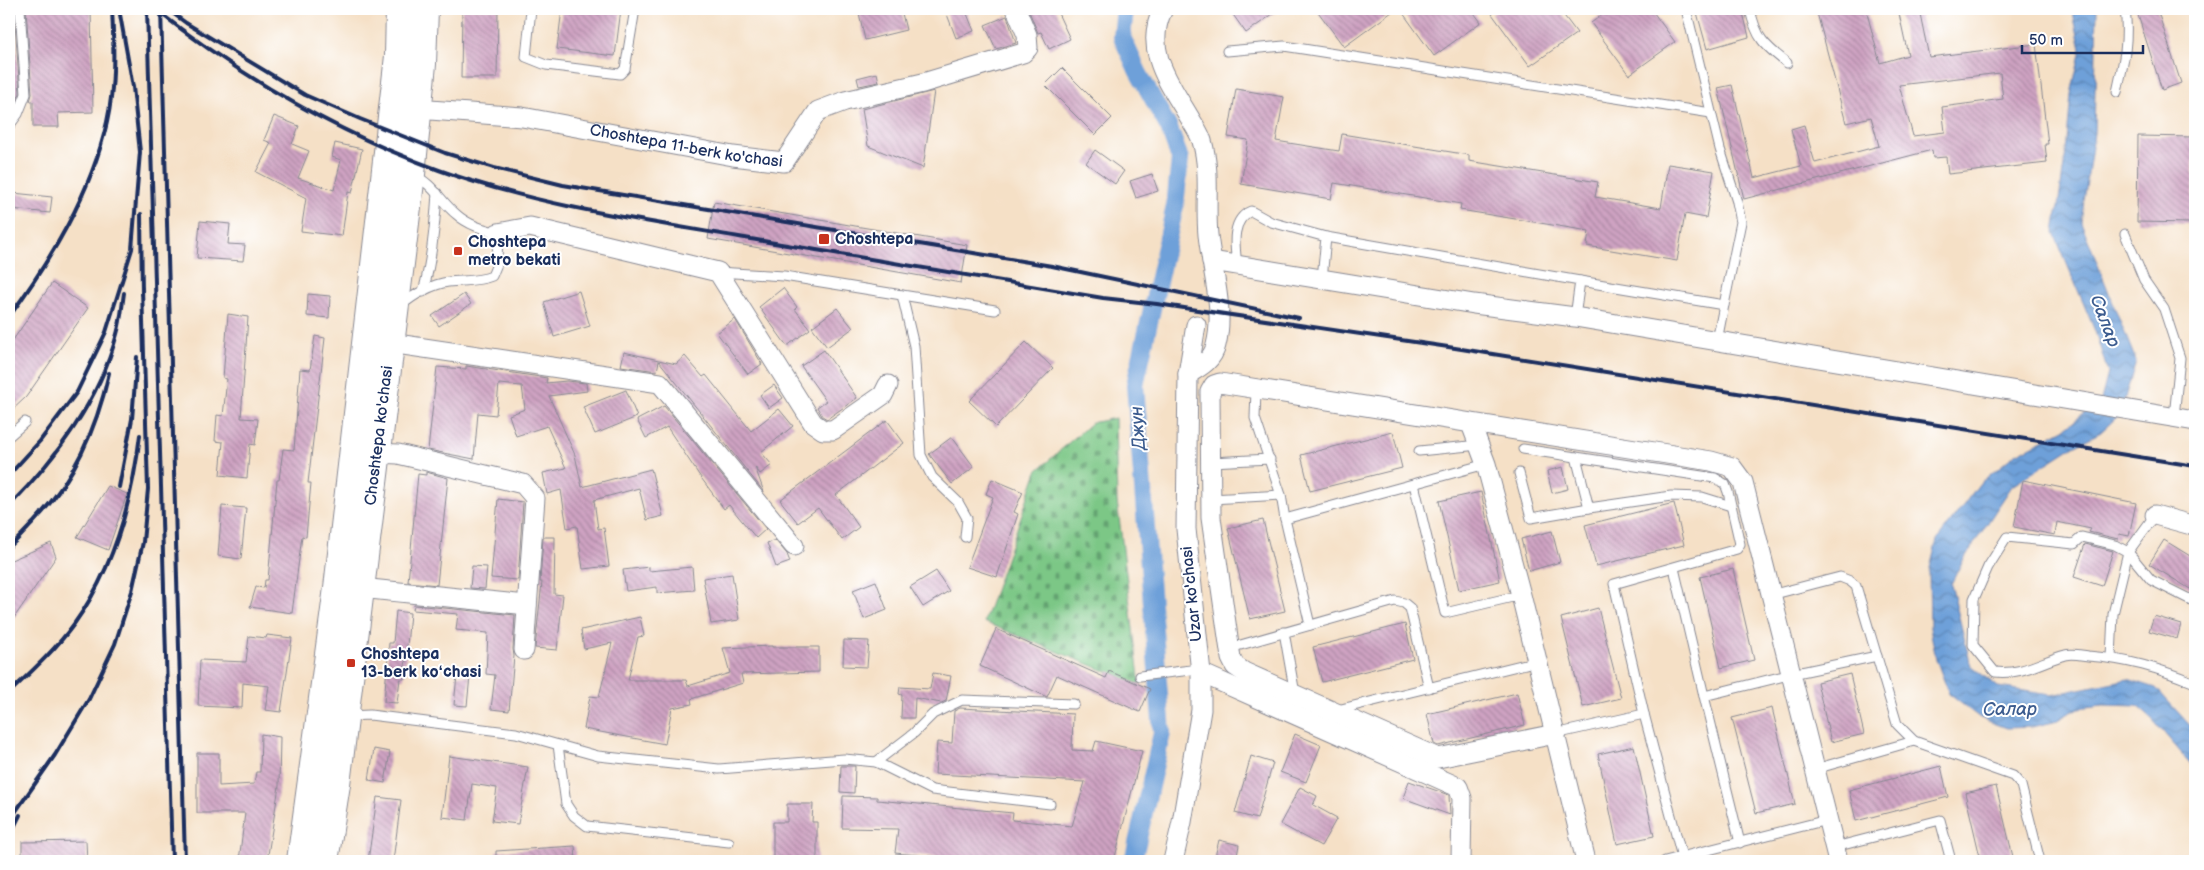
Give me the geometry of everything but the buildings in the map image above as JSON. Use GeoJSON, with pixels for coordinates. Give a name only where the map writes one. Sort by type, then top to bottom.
{"type":"FeatureCollection","features":[{"type":"Feature","properties":{"kind":"main road","name":"Choshtepa ko'chasi"},"geometry":{"type":"LineString","coordinates":[[300,861],[338,588],[399,56],[400,9]]}},
{"type":"Feature","properties":{"kind":"main road","name":"Choshtepa ko'chasi"},"geometry":{"type":"LineString","coordinates":[[324,861],[344,717],[411,174],[418,109],[424,9]]}},
{"type":"Feature","properties":{"kind":"street","name":"Choshtepa 11-berk ko'chasi"},"geometry":{"type":"LineString","coordinates":[[418,109],[522,117],[733,156],[784,162],[818,111],[846,101],[923,83],[1023,53],[1028,48],[1027,35],[1016,9]]}},
{"type":"Feature","properties":{"kind":"street"},"geometry":{"type":"LineString","coordinates":[[1163,9],[1156,28],[1157,59],[1164,75],[1202,139],[1207,168],[1208,234],[1220,322],[1216,347],[1205,364],[1191,372]]}},
{"type":"Feature","properties":{"kind":"street"},"geometry":{"type":"LineString","coordinates":[[498,233],[530,227],[718,272],[814,423],[823,430],[833,430],[883,395],[888,385]]}},
{"type":"Feature","properties":{"kind":"street"},"geometry":{"type":"LineString","coordinates":[[1212,261],[1474,304],[1575,317],[2076,399],[2195,421]]}},
{"type":"Feature","properties":{"kind":"street","name":"Uzar ko'chasi"},"geometry":{"type":"LineString","coordinates":[[1173,861],[1182,822],[1201,710],[1196,671],[1186,529],[1191,372],[1196,325]]}},
{"type":"Feature","properties":{"kind":"street"},"geometry":{"type":"LineString","coordinates":[[390,343],[660,383],[794,546]]}},
{"type":"Feature","properties":{"kind":"street"},"geometry":{"type":"LineString","coordinates":[[1191,372],[1214,385]]}},
{"type":"Feature","properties":{"kind":"street"},"geometry":{"type":"LineString","coordinates":[[1555,734],[1438,758],[1244,672],[1235,666],[1231,658],[1211,518],[1210,392],[1214,385],[1220,383],[1711,461],[1732,467],[1743,482],[1836,854]]}},
{"type":"Feature","properties":{"kind":"street"},"geometry":{"type":"LineString","coordinates":[[1471,424],[1486,464],[1521,595],[1586,861]]}},
{"type":"Feature","properties":{"kind":"street"},"geometry":{"type":"LineString","coordinates":[[376,453],[398,454],[523,484],[535,498],[524,650]]}},
{"type":"Feature","properties":{"kind":"street"},"geometry":{"type":"LineString","coordinates":[[2155,516],[2195,526]]}},
{"type":"Feature","properties":{"kind":"street"},"geometry":{"type":"LineString","coordinates":[[360,588],[527,605]]}},
{"type":"Feature","properties":{"kind":"street"},"geometry":{"type":"LineString","coordinates":[[1196,671],[1458,787],[1462,798],[1461,861]]}},
{"type":"Feature","properties":{"kind":"lane"},"geometry":{"type":"LineString","coordinates":[[9,126],[18,114],[26,94],[20,9]]}},
{"type":"Feature","properties":{"kind":"lane"},"geometry":{"type":"LineString","coordinates":[[531,9],[526,57],[546,65],[620,74],[625,69],[635,9]]}},
{"type":"Feature","properties":{"kind":"lane"},"geometry":{"type":"LineString","coordinates":[[1686,9],[1720,149],[1737,202],[1740,222],[1717,341]]}},
{"type":"Feature","properties":{"kind":"lane"},"geometry":{"type":"LineString","coordinates":[[1750,9],[1754,26],[1766,46],[1787,63]]}},
{"type":"Feature","properties":{"kind":"lane"},"geometry":{"type":"LineString","coordinates":[[2117,92],[2128,32],[2125,9]]}},
{"type":"Feature","properties":{"kind":"lane"},"geometry":{"type":"LineString","coordinates":[[1227,51],[1284,46],[1711,112]]}},
{"type":"Feature","properties":{"kind":"lane"},"geometry":{"type":"LineString","coordinates":[[393,313],[410,298],[446,282],[478,281],[492,276],[497,264],[498,233],[477,228],[456,215],[426,180],[411,174]]}},
{"type":"Feature","properties":{"kind":"lane"},"geometry":{"type":"LineString","coordinates":[[423,292],[433,238],[436,193]]}},
{"type":"Feature","properties":{"kind":"lane"},"geometry":{"type":"LineString","coordinates":[[1237,265],[1235,238],[1238,224],[1245,213],[1251,211],[1271,222],[1326,237],[1724,305]]}},
{"type":"Feature","properties":{"kind":"lane"},"geometry":{"type":"LineString","coordinates":[[2125,234],[2144,280],[2164,309],[2180,358],[2174,416]]}},
{"type":"Feature","properties":{"kind":"lane"},"geometry":{"type":"LineString","coordinates":[[1322,279],[1326,237]]}},
{"type":"Feature","properties":{"kind":"lane"},"geometry":{"type":"LineString","coordinates":[[718,272],[784,276],[995,310]]}},
{"type":"Feature","properties":{"kind":"lane"},"geometry":{"type":"LineString","coordinates":[[1575,317],[1580,281]]}},
{"type":"Feature","properties":{"kind":"lane"},"geometry":{"type":"LineString","coordinates":[[902,295],[914,346],[921,455],[932,477],[958,502],[967,518],[966,537]]}},
{"type":"Feature","properties":{"kind":"lane"},"geometry":{"type":"LineString","coordinates":[[1256,390],[1255,418],[1281,495],[1310,625]]}},
{"type":"Feature","properties":{"kind":"lane"},"geometry":{"type":"LineString","coordinates":[[9,436],[25,422]]}},
{"type":"Feature","properties":{"kind":"lane"},"geometry":{"type":"LineString","coordinates":[[1419,451],[1479,444]]}},
{"type":"Feature","properties":{"kind":"lane"},"geometry":{"type":"LineString","coordinates":[[1523,449],[1715,478],[1725,484],[1740,544],[1737,549],[1614,584],[1644,714],[1682,857]]}},
{"type":"Feature","properties":{"kind":"lane"},"geometry":{"type":"LineString","coordinates":[[1576,457],[1589,508]]}},
{"type":"Feature","properties":{"kind":"lane"},"geometry":{"type":"LineString","coordinates":[[1210,462],[1270,459]]}},
{"type":"Feature","properties":{"kind":"lane"},"geometry":{"type":"LineString","coordinates":[[1286,519],[1486,464]]}},
{"type":"Feature","properties":{"kind":"lane"},"geometry":{"type":"LineString","coordinates":[[1519,473],[1531,518],[1671,496],[1702,497],[1731,506]]}},
{"type":"Feature","properties":{"kind":"lane"},"geometry":{"type":"LineString","coordinates":[[1414,484],[1445,613],[1521,595]]}},
{"type":"Feature","properties":{"kind":"lane"},"geometry":{"type":"LineString","coordinates":[[1211,499],[1281,495]]}},
{"type":"Feature","properties":{"kind":"lane"},"geometry":{"type":"LineString","coordinates":[[2112,658],[2113,614],[2128,552],[2155,516]]}},
{"type":"Feature","properties":{"kind":"lane"},"geometry":{"type":"LineString","coordinates":[[2195,602],[2151,580],[2128,552],[2115,545],[2082,537],[2074,544],[2007,537],[1988,567],[1974,599],[1973,645],[1982,659],[1995,672],[2008,674],[2034,668],[2067,654],[2112,658],[2156,668],[2195,684]]}},
{"type":"Feature","properties":{"kind":"lane"},"geometry":{"type":"LineString","coordinates":[[1674,568],[1740,843]]}},
{"type":"Feature","properties":{"kind":"lane"},"geometry":{"type":"LineString","coordinates":[[1771,595],[1840,577],[1856,586],[1897,724],[1914,741],[2013,776],[2021,785],[2040,861]]}},
{"type":"Feature","properties":{"kind":"lane"},"geometry":{"type":"LineString","coordinates":[[1230,648],[1395,601],[1404,603],[1410,608],[1429,688]]}},
{"type":"Feature","properties":{"kind":"lane"},"geometry":{"type":"LineString","coordinates":[[1284,632],[1295,695]]}},
{"type":"Feature","properties":{"kind":"lane"},"geometry":{"type":"LineString","coordinates":[[1704,696],[1792,674],[1877,656]]}},
{"type":"Feature","properties":{"kind":"lane"},"geometry":{"type":"LineString","coordinates":[[1332,711],[1538,661]]}},
{"type":"Feature","properties":{"kind":"lane"},"geometry":{"type":"LineString","coordinates":[[1140,676],[1196,671]]}},
{"type":"Feature","properties":{"kind":"lane"},"geometry":{"type":"LineString","coordinates":[[876,762],[914,733],[933,714],[962,700],[1074,704]]}},
{"type":"Feature","properties":{"kind":"lane"},"geometry":{"type":"LineString","coordinates":[[1555,734],[1644,714]]}},
{"type":"Feature","properties":{"kind":"lane"},"geometry":{"type":"LineString","coordinates":[[344,717],[370,715],[516,733],[598,756],[719,769],[844,759],[876,762],[932,790],[1050,804]]}},
{"type":"Feature","properties":{"kind":"lane"},"geometry":{"type":"LineString","coordinates":[[1815,769],[1914,741]]}},
{"type":"Feature","properties":{"kind":"lane"},"geometry":{"type":"LineString","coordinates":[[558,745],[566,804],[574,816],[587,826],[729,842]]}},
{"type":"Feature","properties":{"kind":"lane"},"geometry":{"type":"LineString","coordinates":[[1665,861],[1827,820]]}},
{"type":"Feature","properties":{"kind":"lane"},"geometry":{"type":"LineString","coordinates":[[1836,854],[1940,820],[1951,861]]}},
{"type":"Feature","properties":{"kind":"green space"},"geometry":{"type":"Polygon","coordinates":[[[1115,418],[1117,501],[1140,685],[984,622],[1037,471],[1091,423],[1115,418]]]}},
{"type":"Feature","properties":{"kind":"water","name":"Салар"},"geometry":{"type":"Polygon","coordinates":[[[2072,9],[2097,10],[2094,133],[2081,222],[2136,361],[2120,414],[2101,432],[2074,446],[2012,486],[1962,562],[1951,584],[1971,666],[1998,687],[2051,695],[2128,679],[2156,688],[2195,731],[2195,769],[2152,719],[2137,706],[2103,705],[2078,708],[2054,722],[2031,727],[2007,728],[1980,718],[1949,694],[1936,659],[1930,628],[1929,572],[1937,540],[1980,483],[2014,455],[2064,429],[2101,400],[2108,373],[2095,331],[2054,233],[2066,152],[2071,94],[2081,49],[2072,9]]]}},
{"type":"Feature","properties":{"kind":"waterway","name":"Джун"},"geometry":{"type":"LineString","coordinates":[[1125,9],[1122,37],[1138,72],[1169,128],[1180,159],[1175,206],[1135,385],[1162,733],[1133,861]]}},
{"type":"Feature","properties":{"kind":"railway"},"geometry":{"type":"LineString","coordinates":[[9,317],[40,272],[68,225],[91,175],[100,149],[110,108],[113,80],[112,9]]}},
{"type":"Feature","properties":{"kind":"railway"},"geometry":{"type":"LineString","coordinates":[[9,475],[40,441],[77,392],[106,332],[132,249],[140,152],[133,87],[119,9]]}},
{"type":"Feature","properties":{"kind":"railway"},"geometry":{"type":"LineString","coordinates":[[147,9],[172,861]]}},
{"type":"Feature","properties":{"kind":"railway"},"geometry":{"type":"LineString","coordinates":[[155,9],[187,34],[255,80],[364,139],[439,170],[512,193],[550,202],[663,224],[1103,298],[1157,304],[1455,348],[2195,466]]}},
{"type":"Feature","properties":{"kind":"railway"},"geometry":{"type":"LineString","coordinates":[[161,9],[185,861]]}},
{"type":"Feature","properties":{"kind":"railway"},"geometry":{"type":"LineString","coordinates":[[167,9],[186,23],[305,95],[445,153],[494,168],[563,185],[1052,266],[1299,318]]}},
{"type":"Feature","properties":{"kind":"railway"},"geometry":{"type":"LineString","coordinates":[[141,214],[142,294]]}},
{"type":"Feature","properties":{"kind":"railway"},"geometry":{"type":"LineString","coordinates":[[9,821],[55,755],[89,699],[115,644],[132,591],[143,542],[148,489],[142,288]]}},
{"type":"Feature","properties":{"kind":"railway"},"geometry":{"type":"LineString","coordinates":[[9,506],[60,448],[88,405],[109,359],[118,329],[124,293]]}},
{"type":"Feature","properties":{"kind":"railway"},"geometry":{"type":"LineString","coordinates":[[119,487],[132,419],[137,357]]}},
{"type":"Feature","properties":{"kind":"railway"},"geometry":{"type":"LineString","coordinates":[[9,547],[48,506],[72,471],[90,434],[109,373]]}},
{"type":"Feature","properties":{"kind":"railway"},"geometry":{"type":"LineString","coordinates":[[9,693],[43,660],[67,633],[88,603],[100,581],[119,534],[126,510],[137,460],[140,435]]}},
{"type":"Feature","properties":{"kind":"railway"},"geometry":{"type":"LineString","coordinates":[[9,837],[20,815]]}},
{"type":"Feature","properties":{"kind":"place","name":"Choshtepa"},"geometry":{"type":"Point","coordinates":[824,239]}},
{"type":"Feature","properties":{"kind":"place","name":"Choshtepa metro bekati"},"geometry":{"type":"Point","coordinates":[458,251]}},
{"type":"Feature","properties":{"kind":"place","name":"Choshtepa 13-berk koʻchasi"},"geometry":{"type":"Point","coordinates":[351,663]}}]}
